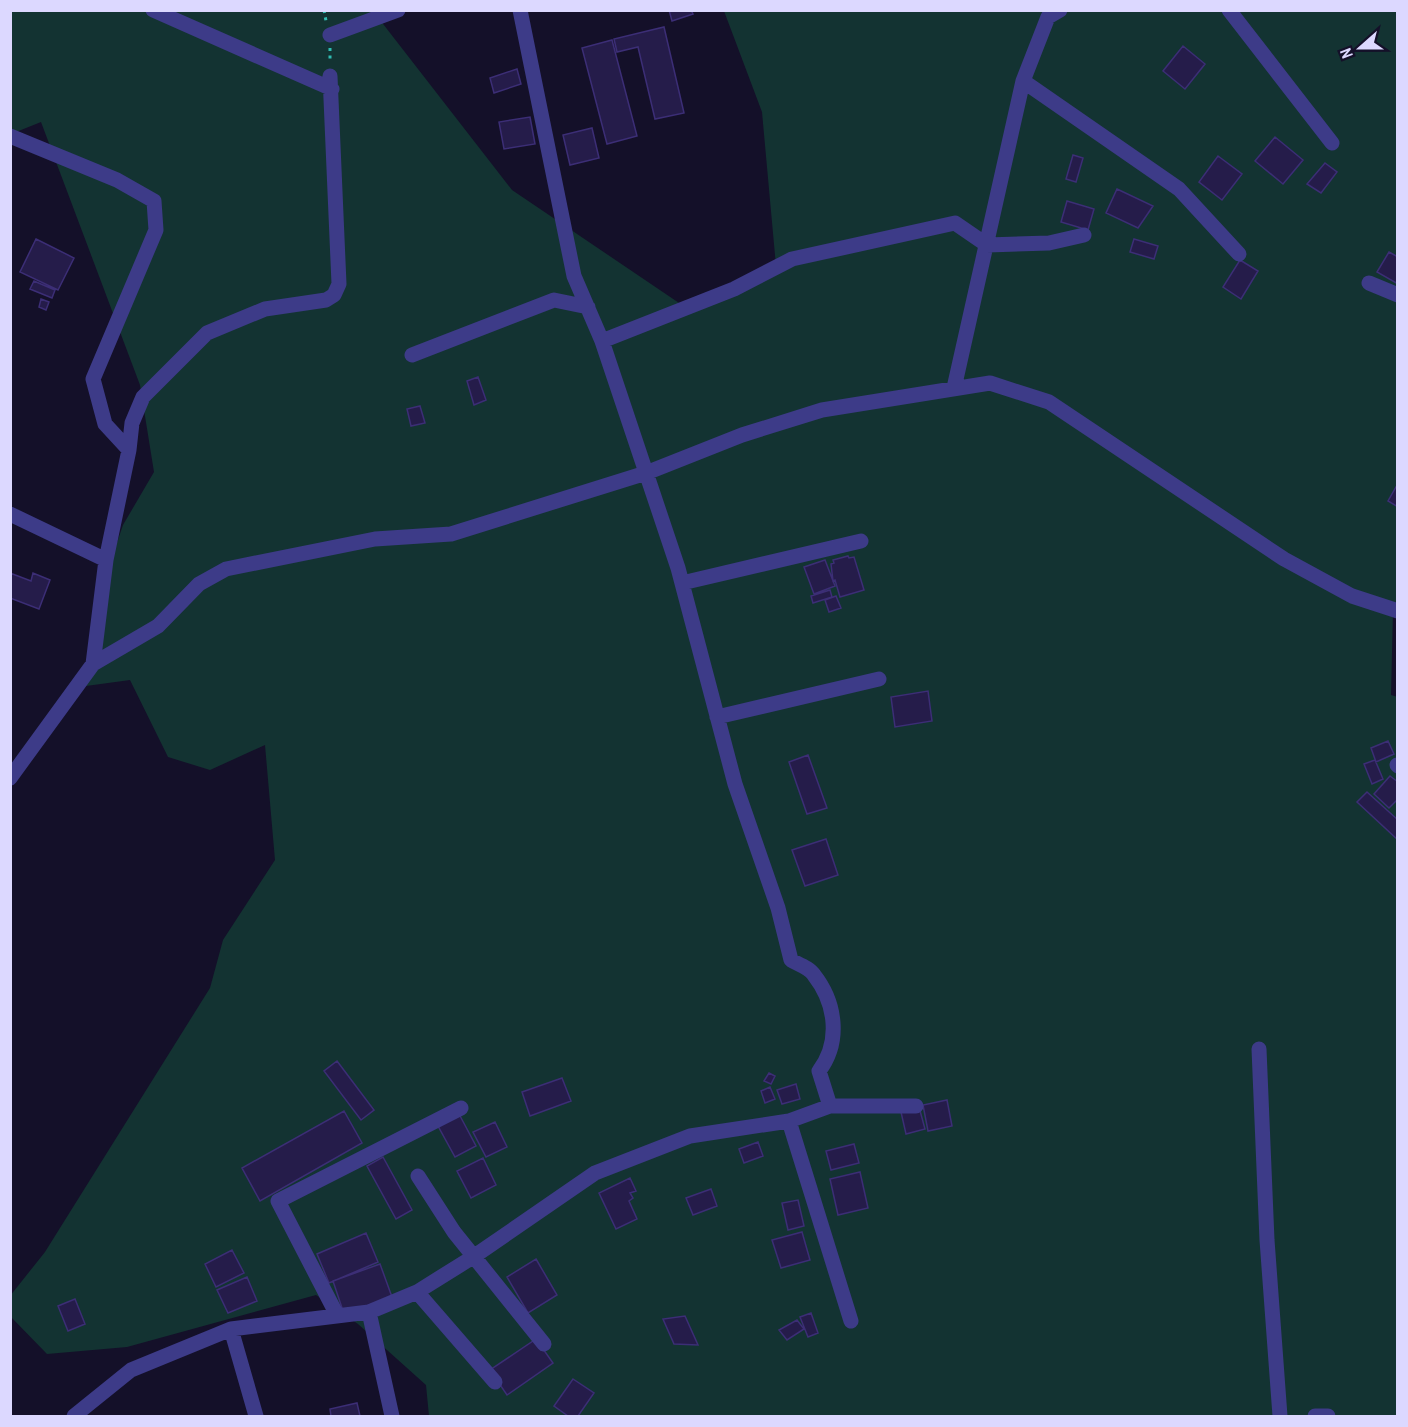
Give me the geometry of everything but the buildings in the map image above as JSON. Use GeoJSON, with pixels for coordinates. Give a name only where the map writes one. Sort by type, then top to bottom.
{"type":"FeatureCollection","features":[{"type":"Feature","properties":{"kind":"street"},"geometry":{"type":"LineString","coordinates":[[93,664],[106,560],[129,450],[132,423],[142,397],[207,333],[265,309],[326,300],[334,295],[339,284],[331,82],[153,10]]}},
{"type":"Feature","properties":{"kind":"street"},"geometry":{"type":"LineString","coordinates":[[330,35],[398,10]]}},
{"type":"Feature","properties":{"kind":"street"},"geometry":{"type":"LineString","coordinates":[[520,10],[574,276],[602,340],[682,582],[735,784],[778,908],[791,960],[814,973],[831,1011],[833,1047],[819,1071],[830,1106]]}},
{"type":"Feature","properties":{"kind":"street"},"geometry":{"type":"LineString","coordinates":[[954,388],[1023,81],[1048,17],[1060,10]]}},
{"type":"Feature","properties":{"kind":"street"},"geometry":{"type":"LineString","coordinates":[[1229,10],[1332,143]]}},
{"type":"Feature","properties":{"kind":"street"},"geometry":{"type":"LineString","coordinates":[[1023,81],[1179,189],[1239,254]]}},
{"type":"Feature","properties":{"kind":"street"},"geometry":{"type":"LineString","coordinates":[[10,136],[117,180],[154,201],[156,230],[93,379],[105,424],[129,450]]}},
{"type":"Feature","properties":{"kind":"street"},"geometry":{"type":"LineString","coordinates":[[602,340],[734,290],[792,259],[955,223],[987,244],[1049,243],[1084,236]]}},
{"type":"Feature","properties":{"kind":"street"},"geometry":{"type":"LineString","coordinates":[[1369,283],[1398,295]]}},
{"type":"Feature","properties":{"kind":"street"},"geometry":{"type":"LineString","coordinates":[[412,355],[554,300],[588,308]]}},
{"type":"Feature","properties":{"kind":"street"},"geometry":{"type":"LineString","coordinates":[[10,778],[93,664],[158,626],[200,584],[226,568],[375,539],[451,534],[646,473],[742,435],[822,410],[990,383],[1049,402],[1284,559],[1352,596],[1398,611]]}},
{"type":"Feature","properties":{"kind":"street"},"geometry":{"type":"LineString","coordinates":[[10,514],[106,560]]}},
{"type":"Feature","properties":{"kind":"street"},"geometry":{"type":"LineString","coordinates":[[682,582],[861,541]]}},
{"type":"Feature","properties":{"kind":"street"},"geometry":{"type":"LineString","coordinates":[[717,717],[879,679]]}},
{"type":"Feature","properties":{"kind":"street"},"geometry":{"type":"LineString","coordinates":[[1259,1049],[1267,1240],[1280,1416]]}},
{"type":"Feature","properties":{"kind":"street"},"geometry":{"type":"LineString","coordinates":[[74,1416],[131,1370],[231,1329],[369,1312],[417,1292],[473,1257],[595,1173],[690,1136],[789,1121],[830,1106],[916,1106]]}},
{"type":"Feature","properties":{"kind":"street"},"geometry":{"type":"LineString","coordinates":[[336,1315],[278,1200],[461,1108]]}},
{"type":"Feature","properties":{"kind":"street"},"geometry":{"type":"LineString","coordinates":[[789,1121],[851,1321]]}},
{"type":"Feature","properties":{"kind":"street"},"geometry":{"type":"LineString","coordinates":[[418,1176],[473,1257],[544,1344]]}},
{"type":"Feature","properties":{"kind":"street"},"geometry":{"type":"LineString","coordinates":[[417,1292],[495,1382]]}},
{"type":"Feature","properties":{"kind":"street"},"geometry":{"type":"LineString","coordinates":[[369,1312],[392,1416]]}},
{"type":"Feature","properties":{"kind":"street"},"geometry":{"type":"LineString","coordinates":[[231,1329],[256,1416]]}},
{"type":"Feature","properties":{"kind":"street"},"geometry":{"type":"LineString","coordinates":[[1315,1416],[1328,1416]]}},
{"type":"Feature","properties":{"kind":"green space"},"geometry":{"type":"Polygon","coordinates":[[[11,11],[373,11],[512,190],[685,307],[776,266],[762,112],[724,11],[1397,11],[1398,607],[1393,610],[1391,695],[1398,697],[1397,1416],[429,1416],[426,1385],[358,1324],[316,1295],[127,1347],[47,1354],[11,1317],[10,1296],[45,1252],[210,988],[223,940],[275,860],[265,745],[210,770],[168,757],[130,680],[86,686],[95,607],[123,525],[154,472],[140,385],[41,122],[11,134],[11,11]]]}}]}
